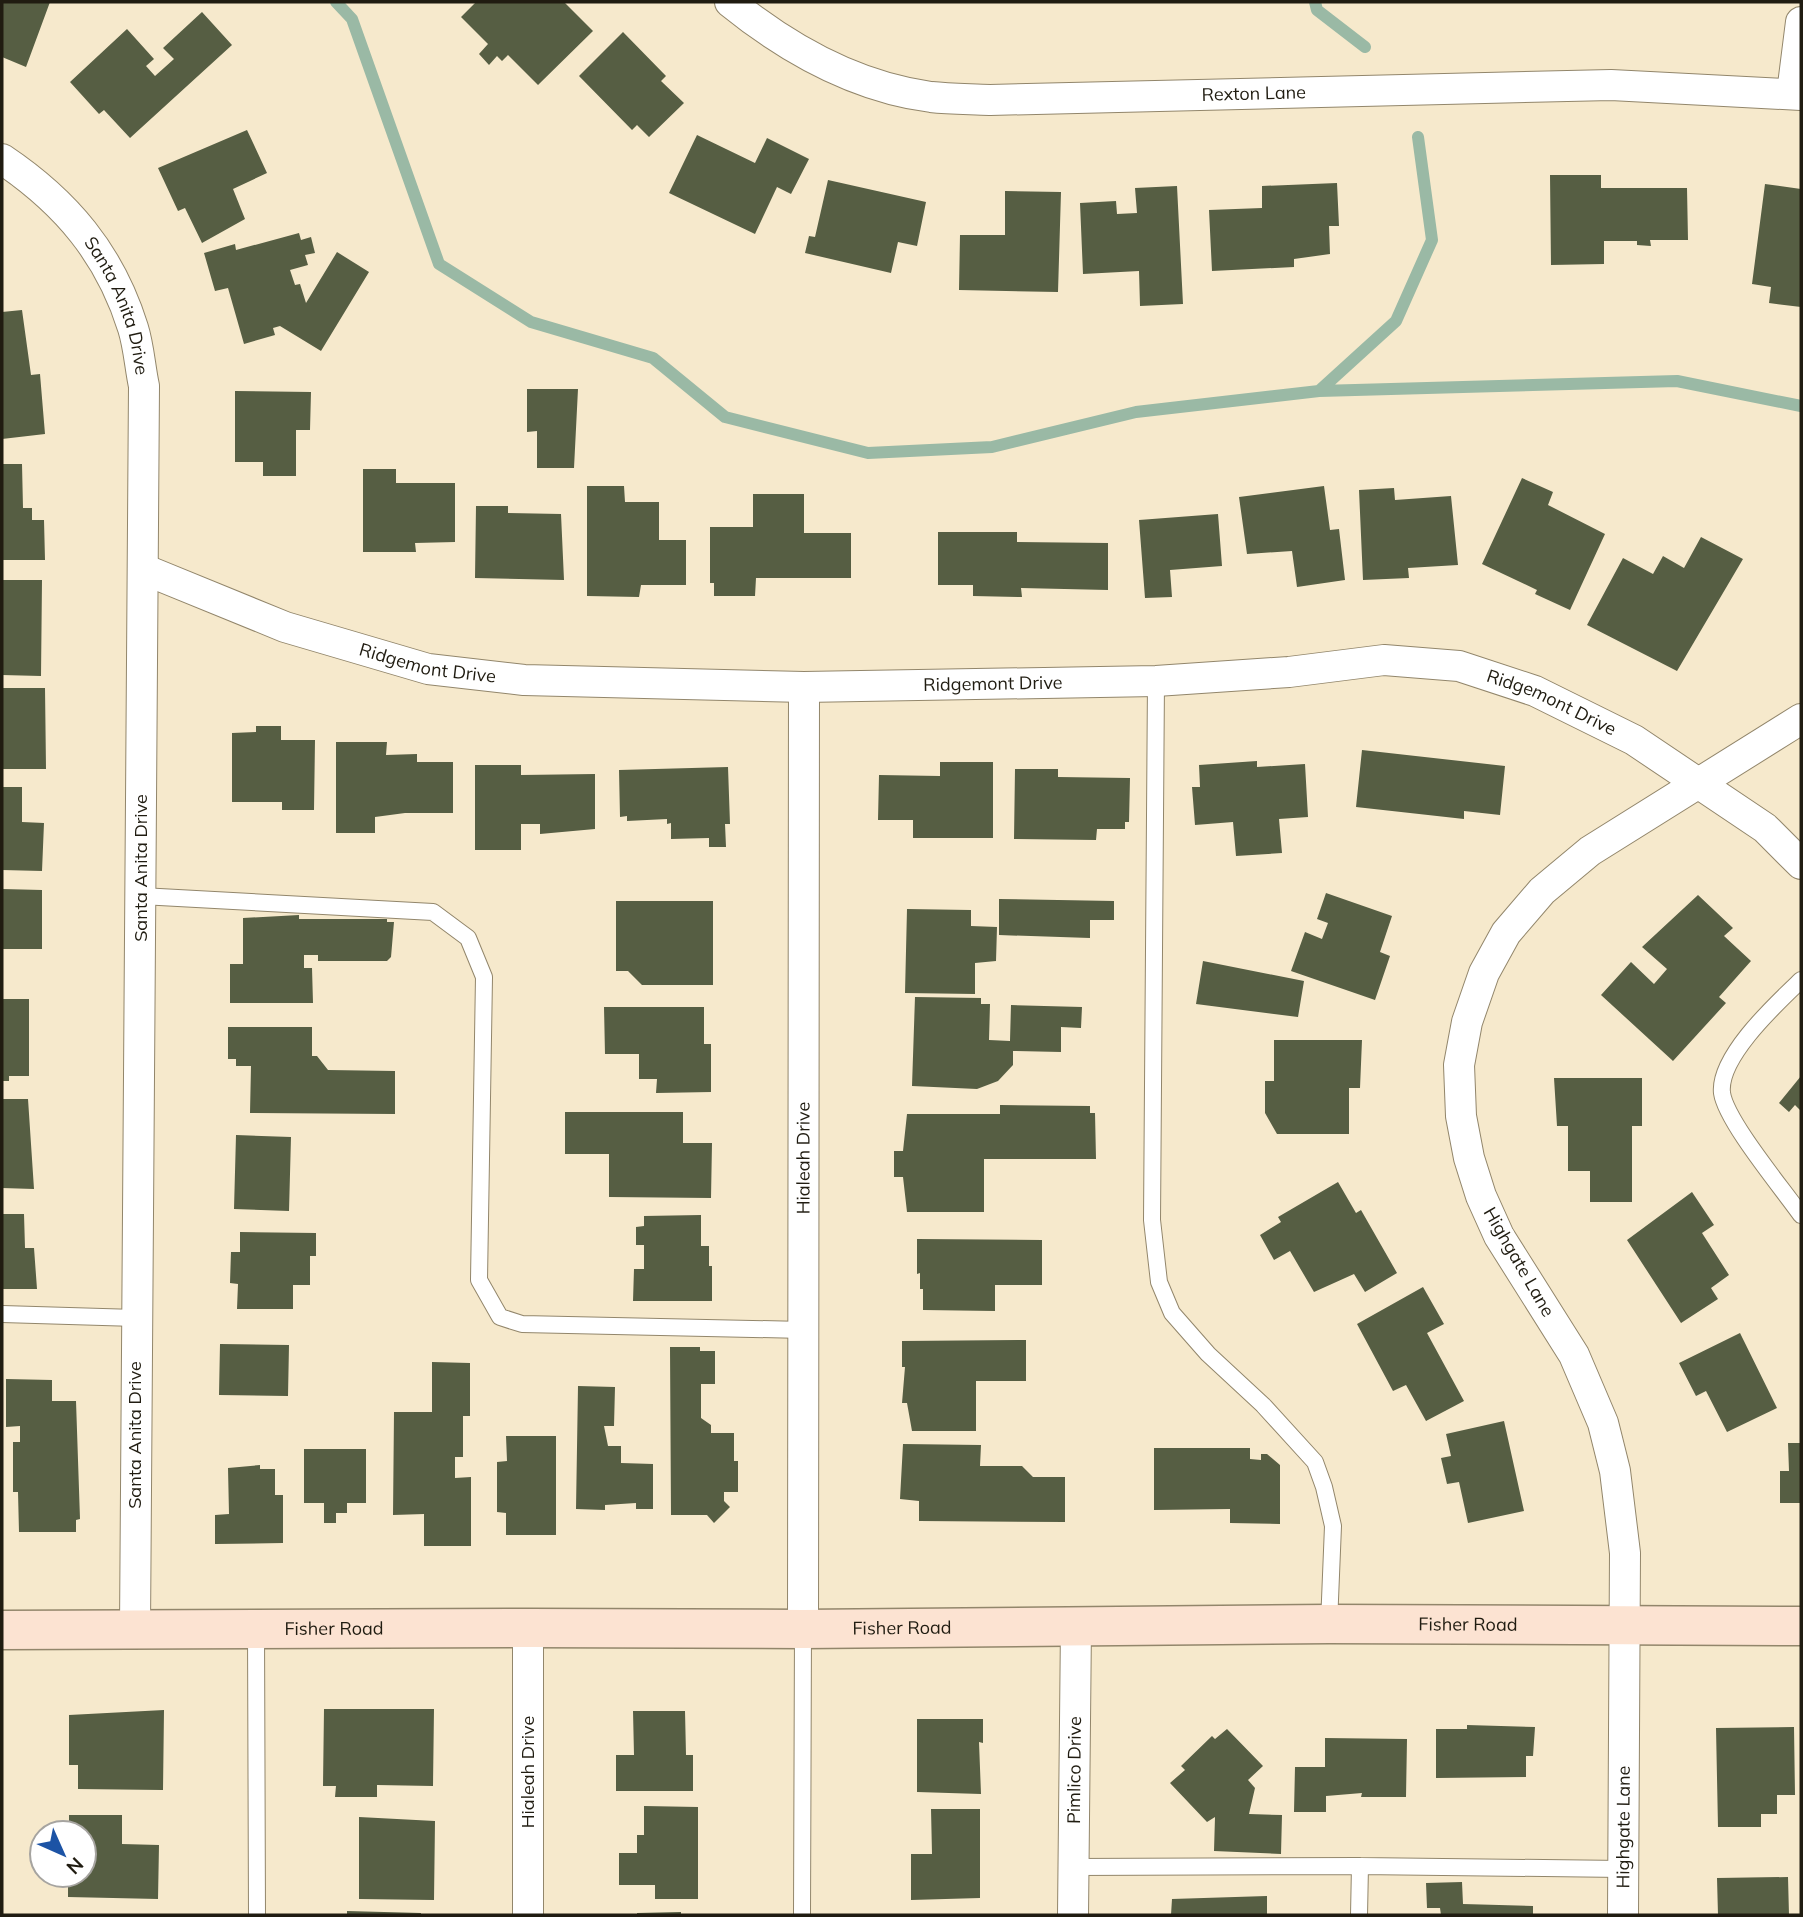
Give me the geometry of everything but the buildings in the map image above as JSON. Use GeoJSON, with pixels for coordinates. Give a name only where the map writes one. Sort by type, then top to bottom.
{"type":"FeatureCollection","features":[{"type":"Feature","properties":{"kind":"street","name":"Rexton Lane"},"geometry":{"type":"LineString","coordinates":[[730,2],[765,30],[816,61],[882,86],[931,97],[990,100],[1611,85],[1797,94]]}},
{"type":"Feature","properties":{"kind":"street"},"geometry":{"type":"LineString","coordinates":[[1797,94],[1801,22]]}},
{"type":"Feature","properties":{"kind":"street","name":"Santa Anita Drive"},"geometry":{"type":"LineString","coordinates":[[2,159],[32,179],[78,223],[107,268],[134,329],[144,386],[135,1628]]}},
{"type":"Feature","properties":{"kind":"street","name":"Ridgemont Drive"},"geometry":{"type":"LineString","coordinates":[[143,569],[285,627],[428,669],[524,680],[804,687],[1156,681],[1289,672],[1384,660],[1459,666],[1535,691],[1634,740],[1765,828],[1801,864]]}},
{"type":"Feature","properties":{"kind":"street","name":"Hialeah Drive"},"geometry":{"type":"LineString","coordinates":[[803,1629],[804,687]]}},
{"type":"Feature","properties":{"kind":"street","name":"Highgate Lane"},"geometry":{"type":"LineString","coordinates":[[1623,1915],[1625,1553],[1615,1471],[1604,1423],[1574,1355],[1499,1236],[1481,1196],[1469,1158],[1461,1116],[1459,1065],[1466,1022],[1484,974],[1506,933],[1542,891],[1590,852],[1801,719]]}},
{"type":"Feature","properties":{"kind":"street","name":"Fisher Road"},"geometry":{"type":"LineString","coordinates":[[2,1630],[803,1629],[1329,1624],[1801,1626]]}},
{"type":"Feature","properties":{"kind":"street","name":"Pimlico Drive"},"geometry":{"type":"LineString","coordinates":[[1073,1915],[1076,1625]]}},
{"type":"Feature","properties":{"kind":"street","name":"Hialeah Drive"},"geometry":{"type":"LineString","coordinates":[[528,1628],[528,1915]]}},
{"type":"Feature","properties":{"kind":"lane"},"geometry":{"type":"LineString","coordinates":[[1156,681],[1152,1220],[1159,1282],[1172,1313],[1208,1354],[1263,1405],[1315,1462],[1333,1526],[1329,1624]]}},
{"type":"Feature","properties":{"kind":"lane"},"geometry":{"type":"LineString","coordinates":[[141,896],[433,912],[468,938],[484,977],[479,1280],[500,1317],[522,1324],[804,1330]]}},
{"type":"Feature","properties":{"kind":"lane"},"geometry":{"type":"LineString","coordinates":[[1801,981],[1766,1013],[1727,1065],[1722,1091],[1730,1116],[1801,1215]]}},
{"type":"Feature","properties":{"kind":"lane"},"geometry":{"type":"LineString","coordinates":[[2,1314],[136,1318]]}},
{"type":"Feature","properties":{"kind":"lane"},"geometry":{"type":"LineString","coordinates":[[256,1629],[257,1915]]}},
{"type":"Feature","properties":{"kind":"lane"},"geometry":{"type":"LineString","coordinates":[[802,1915],[803,1629]]}},
{"type":"Feature","properties":{"kind":"lane"},"geometry":{"type":"LineString","coordinates":[[1360,1866],[1360,1915]]}},
{"type":"Feature","properties":{"kind":"lane"},"geometry":{"type":"LineString","coordinates":[[1072,1867],[1623,1869]]}},
{"type":"Feature","properties":{"kind":"waterway"},"geometry":{"type":"LineString","coordinates":[[336,2],[352,19],[439,264],[531,322],[653,358],[725,417],[868,453],[992,447],[1136,412],[1319,391],[1677,381],[1801,406]]}},
{"type":"Feature","properties":{"kind":"waterway"},"geometry":{"type":"LineString","coordinates":[[1315,2],[1317,10],[1365,47]]}},
{"type":"Feature","properties":{"kind":"waterway"},"geometry":{"type":"LineString","coordinates":[[1319,391],[1396,321],[1432,240],[1418,137]]}}]}
